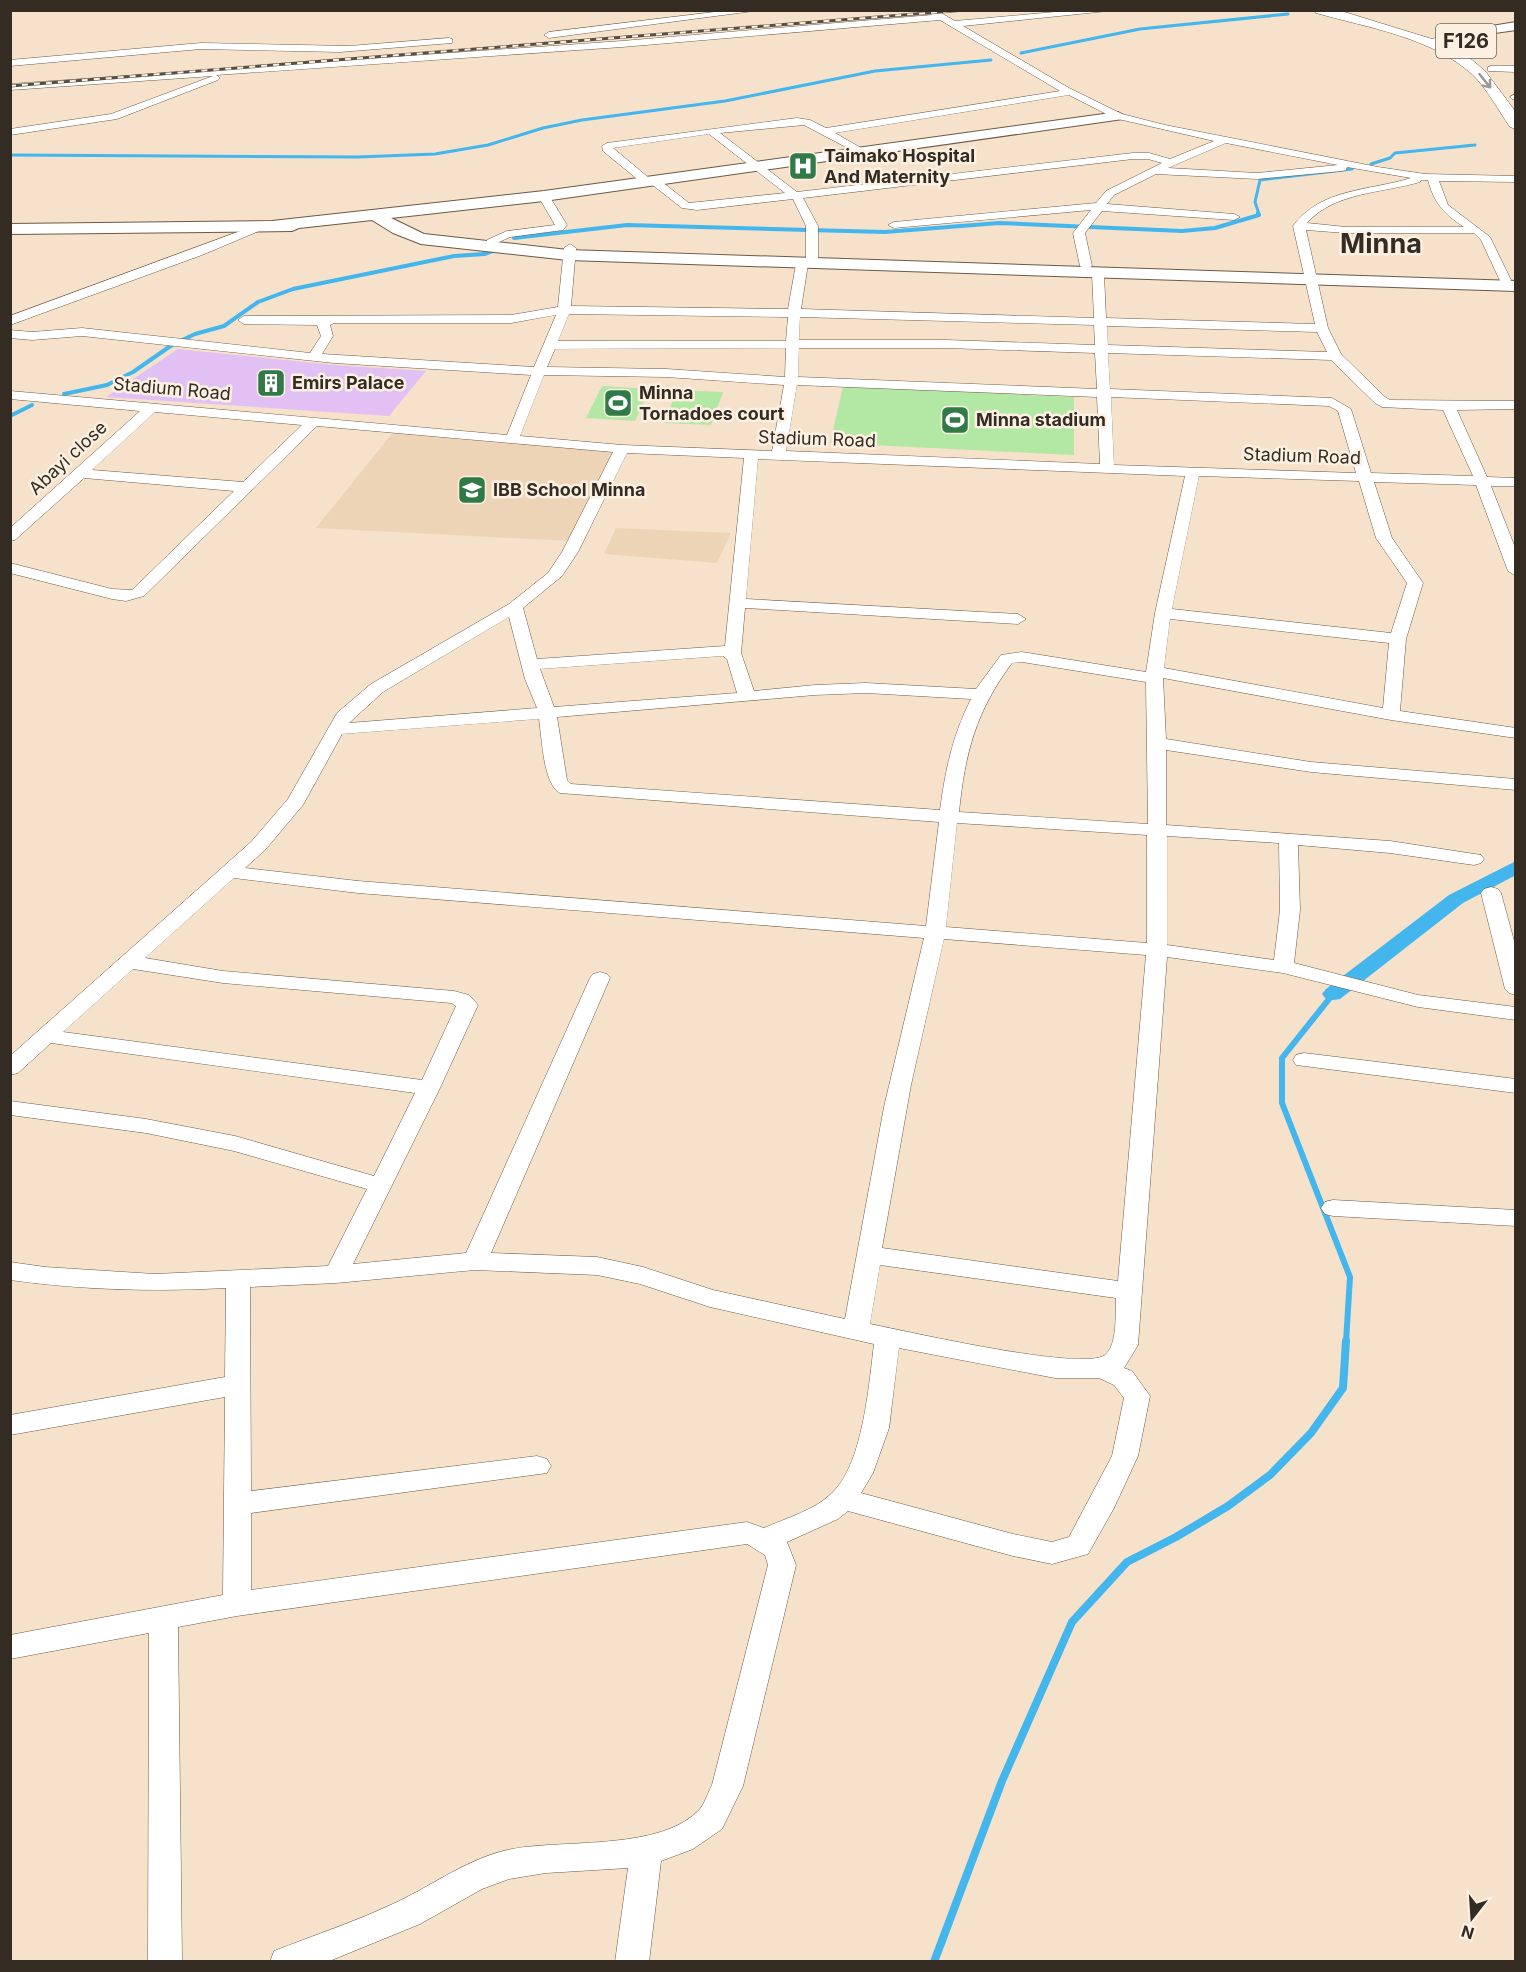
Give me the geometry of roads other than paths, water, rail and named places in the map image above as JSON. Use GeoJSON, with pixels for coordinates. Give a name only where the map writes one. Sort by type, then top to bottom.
{"type":"FeatureCollection","features":[{"type":"Feature","properties":{"kind":"main road","name":"F126"},"geometry":{"type":"LineString","coordinates":[[1321,10],[1445,43],[1480,74],[1515,124]]}},
{"type":"Feature","properties":{"kind":"main road","name":"F126"},"geometry":{"type":"LineString","coordinates":[[1336,10],[1466,50],[1475,46],[1515,98]]}},
{"type":"Feature","properties":{"kind":"main road"},"geometry":{"type":"LineString","coordinates":[[1445,43],[1472,33],[1515,27]]}},
{"type":"Feature","properties":{"kind":"main road"},"geometry":{"type":"LineString","coordinates":[[1475,46],[1482,35],[1515,27]]}},
{"type":"Feature","properties":{"kind":"main road"},"geometry":{"type":"LineString","coordinates":[[10,229],[369,225],[435,209],[544,196],[1118,116]]}},
{"type":"Feature","properties":{"kind":"main road"},"geometry":{"type":"LineString","coordinates":[[388,219],[415,237],[447,243],[569,251],[807,262],[1512,282]]}},
{"type":"Feature","properties":{"kind":"main road"},"geometry":{"type":"LineString","coordinates":[[267,226],[388,219],[430,234],[569,251]]}},
{"type":"Feature","properties":{"kind":"street"},"geometry":{"type":"LineString","coordinates":[[542,36],[757,10]]}},
{"type":"Feature","properties":{"kind":"street"},"geometry":{"type":"LineString","coordinates":[[930,10],[1071,92],[1118,116],[1357,167],[1429,177],[1515,179]]}},
{"type":"Feature","properties":{"kind":"street"},"geometry":{"type":"LineString","coordinates":[[953,24],[1113,10]]}},
{"type":"Feature","properties":{"kind":"street"},"geometry":{"type":"LineString","coordinates":[[10,87],[622,44],[942,17]]}},
{"type":"Feature","properties":{"kind":"street"},"geometry":{"type":"LineString","coordinates":[[10,63],[201,46],[347,48],[455,41]]}},
{"type":"Feature","properties":{"kind":"street"},"geometry":{"type":"LineString","coordinates":[[265,69],[347,48]]}},
{"type":"Feature","properties":{"kind":"street"},"geometry":{"type":"LineString","coordinates":[[1491,69],[1515,69]]}},
{"type":"Feature","properties":{"kind":"street"},"geometry":{"type":"LineString","coordinates":[[10,132],[113,117],[234,71]]}},
{"type":"Feature","properties":{"kind":"street"},"geometry":{"type":"LineString","coordinates":[[825,132],[1071,92]]}},
{"type":"Feature","properties":{"kind":"street"},"geometry":{"type":"LineString","coordinates":[[859,151],[806,122],[797,121],[608,146],[608,151],[686,206],[692,207],[797,197],[1133,156],[1149,156],[1171,163]]}},
{"type":"Feature","properties":{"kind":"street"},"geometry":{"type":"LineString","coordinates":[[711,131],[797,197],[812,230],[807,262],[794,313],[791,381],[778,457]]}},
{"type":"Feature","properties":{"kind":"street"},"geometry":{"type":"LineString","coordinates":[[1155,171],[1225,140]]}},
{"type":"Feature","properties":{"kind":"street"},"geometry":{"type":"LineString","coordinates":[[1058,165],[1220,184],[1227,184],[1231,179]]}},
{"type":"Feature","properties":{"kind":"street"},"geometry":{"type":"LineString","coordinates":[[1107,470],[1100,322],[1092,270],[1082,229],[1110,193],[1133,172],[1257,176],[1313,173],[1357,167]]}},
{"type":"Feature","properties":{"kind":"street"},"geometry":{"type":"LineString","coordinates":[[1299,226],[1311,211],[1331,201],[1429,177]]}},
{"type":"Feature","properties":{"kind":"street"},"geometry":{"type":"LineString","coordinates":[[1429,177],[1443,205],[1486,239],[1512,282]]}},
{"type":"Feature","properties":{"kind":"street"},"geometry":{"type":"LineString","coordinates":[[1110,193],[1134,196]]}},
{"type":"Feature","properties":{"kind":"street"},"geometry":{"type":"LineString","coordinates":[[491,242],[507,234],[560,228],[561,225],[544,196]]}},
{"type":"Feature","properties":{"kind":"street"},"geometry":{"type":"LineString","coordinates":[[1218,204],[1241,206]]}},
{"type":"Feature","properties":{"kind":"street"},"geometry":{"type":"LineString","coordinates":[[894,225],[1100,207],[1234,217]]}},
{"type":"Feature","properties":{"kind":"street"},"geometry":{"type":"LineString","coordinates":[[10,321],[267,226]]}},
{"type":"Feature","properties":{"kind":"street"},"geometry":{"type":"LineString","coordinates":[[1299,226],[1346,230],[1476,230]]}},
{"type":"Feature","properties":{"kind":"street"},"geometry":{"type":"LineString","coordinates":[[1299,226],[1322,328],[1335,356],[1380,400],[1387,404]]}},
{"type":"Feature","properties":{"kind":"street"},"geometry":{"type":"LineString","coordinates":[[511,441],[564,310],[569,251]]}},
{"type":"Feature","properties":{"kind":"street"},"geometry":{"type":"LineString","coordinates":[[244,320],[511,319],[564,310],[794,313],[1322,328]]}},
{"type":"Feature","properties":{"kind":"street"},"geometry":{"type":"LineString","coordinates":[[314,357],[326,339],[323,324],[327,321]]}},
{"type":"Feature","properties":{"kind":"street"},"geometry":{"type":"LineString","coordinates":[[10,334],[32,336],[82,332],[314,357],[539,371],[666,373],[791,381],[1322,401],[1340,405],[1515,405]]}},
{"type":"Feature","properties":{"kind":"street"},"geometry":{"type":"LineString","coordinates":[[550,345],[946,344],[1335,356]]}},
{"type":"Feature","properties":{"kind":"street","name":"Stadium Road"},"geometry":{"type":"LineString","coordinates":[[10,396],[621,449],[1107,470],[1515,482]]}},
{"type":"Feature","properties":{"kind":"street"},"geometry":{"type":"LineString","coordinates":[[1340,405],[1344,409],[1384,538],[1415,583],[1398,639],[1391,715]]}},
{"type":"Feature","properties":{"kind":"street"},"geometry":{"type":"LineString","coordinates":[[1448,406],[1482,481],[1515,571]]}},
{"type":"Feature","properties":{"kind":"street","name":"Abayi close"},"geometry":{"type":"LineString","coordinates":[[10,537],[152,407]]}},
{"type":"Feature","properties":{"kind":"street"},"geometry":{"type":"LineString","coordinates":[[10,568],[112,594],[126,596],[138,593],[313,422]]}},
{"type":"Feature","properties":{"kind":"street"},"geometry":{"type":"LineString","coordinates":[[10,1068],[258,846],[296,801],[343,717],[377,688],[515,607],[554,576],[621,449]]}},
{"type":"Feature","properties":{"kind":"street"},"geometry":{"type":"LineString","coordinates":[[747,697],[733,653],[751,456]]}},
{"type":"Feature","properties":{"kind":"street"},"geometry":{"type":"LineString","coordinates":[[1102,1369],[1116,1360],[1125,1345],[1157,950],[1157,743],[1154,675],[1163,613],[1193,472]]}},
{"type":"Feature","properties":{"kind":"street"},"geometry":{"type":"LineString","coordinates":[[82,473],[244,487]]}},
{"type":"Feature","properties":{"kind":"street"},"geometry":{"type":"LineString","coordinates":[[738,603],[1018,620]]}},
{"type":"Feature","properties":{"kind":"street"},"geometry":{"type":"LineString","coordinates":[[515,607],[547,712],[558,780],[561,786],[567,789],[1157,831],[1288,838],[1390,847],[1474,859]]}},
{"type":"Feature","properties":{"kind":"street"},"geometry":{"type":"LineString","coordinates":[[1163,613],[1398,639]]}},
{"type":"Feature","properties":{"kind":"street"},"geometry":{"type":"LineString","coordinates":[[531,665],[715,650],[733,653]]}},
{"type":"Feature","properties":{"kind":"street"},"geometry":{"type":"LineString","coordinates":[[856,1330],[895,1106],[935,933],[956,769],[966,729],[980,694],[1007,659],[1022,657],[1154,675],[1391,715],[1515,733]]}},
{"type":"Feature","properties":{"kind":"street"},"geometry":{"type":"LineString","coordinates":[[336,729],[815,690],[866,688],[980,694]]}},
{"type":"Feature","properties":{"kind":"street"},"geometry":{"type":"LineString","coordinates":[[1157,743],[1311,767],[1515,785]]}},
{"type":"Feature","properties":{"kind":"street"},"geometry":{"type":"LineString","coordinates":[[1283,966],[1290,910],[1288,838]]}},
{"type":"Feature","properties":{"kind":"street"},"geometry":{"type":"LineString","coordinates":[[230,872],[358,887],[1157,950],[1283,966],[1371,991],[1418,1001],[1515,1014]]}},
{"type":"Feature","properties":{"kind":"street"},"geometry":{"type":"LineString","coordinates":[[1491,893],[1515,989]]}},
{"type":"Feature","properties":{"kind":"street"},"geometry":{"type":"LineString","coordinates":[[129,962],[223,976],[454,997],[467,1005],[429,1088],[336,1274]]}},
{"type":"Feature","properties":{"kind":"street"},"geometry":{"type":"LineString","coordinates":[[475,1262],[600,978]]}},
{"type":"Feature","properties":{"kind":"street"},"geometry":{"type":"LineString","coordinates":[[46,1036],[429,1088]]}},
{"type":"Feature","properties":{"kind":"street"},"geometry":{"type":"LineString","coordinates":[[1304,1060],[1515,1086]]}},
{"type":"Feature","properties":{"kind":"street"},"geometry":{"type":"LineString","coordinates":[[10,1108],[146,1126],[235,1144],[379,1185]]}},
{"type":"Feature","properties":{"kind":"street"},"geometry":{"type":"LineString","coordinates":[[1333,1208],[1515,1218]]}},
{"type":"Feature","properties":{"kind":"street"},"geometry":{"type":"LineString","coordinates":[[869,1255],[1129,1291]]}},
{"type":"Feature","properties":{"kind":"street"},"geometry":{"type":"LineString","coordinates":[[10,1271],[45,1276],[155,1283],[336,1274],[475,1262],[597,1266],[643,1276],[710,1298],[888,1337],[1055,1368],[1102,1369],[1123,1378],[1137,1396],[1125,1456],[1100,1508],[1078,1546],[1052,1553],[844,1500]]}},
{"type":"Feature","properties":{"kind":"street"},"geometry":{"type":"LineString","coordinates":[[237,1604],[238,1280]]}},
{"type":"Feature","properties":{"kind":"street"},"geometry":{"type":"LineString","coordinates":[[766,1539],[828,1511],[844,1500],[859,1473],[876,1428],[888,1337]]}},
{"type":"Feature","properties":{"kind":"street"},"geometry":{"type":"LineString","coordinates":[[10,1425],[237,1386]]}},
{"type":"Feature","properties":{"kind":"street"},"geometry":{"type":"LineString","coordinates":[[237,1504],[537,1466]]}},
{"type":"Feature","properties":{"kind":"street"},"geometry":{"type":"LineString","coordinates":[[10,1647],[237,1604],[747,1533],[766,1539],[780,1552],[782,1565],[727,1786],[711,1820],[682,1839],[646,1852],[546,1858],[509,1864],[471,1878],[408,1913],[286,1962]]}},
{"type":"Feature","properties":{"kind":"street"},"geometry":{"type":"LineString","coordinates":[[162,1618],[165,1962]]}},
{"type":"Feature","properties":{"kind":"street"},"geometry":{"type":"LineString","coordinates":[[632,1962],[646,1852]]}},
{"type":"Feature","properties":{"kind":"waterway"},"geometry":{"type":"LineString","coordinates":[[1021,53],[1140,29],[1288,14]]}},
{"type":"Feature","properties":{"kind":"waterway"},"geometry":{"type":"LineString","coordinates":[[10,155],[358,157],[435,154],[488,145],[543,128],[582,120],[725,101],[875,71],[991,60]]}},
{"type":"Feature","properties":{"kind":"waterway"},"geometry":{"type":"LineString","coordinates":[[1371,164],[1390,158],[1395,153],[1475,145]]}},
{"type":"Feature","properties":{"kind":"waterway"},"geometry":{"type":"LineString","coordinates":[[1259,214],[1255,202],[1260,180],[1352,169]]}},
{"type":"Feature","properties":{"kind":"waterway"},"geometry":{"type":"LineString","coordinates":[[514,238],[627,225],[885,232],[999,223],[1182,231],[1215,228],[1259,215],[1258,213]]}},
{"type":"Feature","properties":{"kind":"waterway"},"geometry":{"type":"LineString","coordinates":[[64,394],[107,385],[133,372],[172,345],[195,334],[224,326],[258,302],[293,289],[454,256],[485,254],[493,251]]}},
{"type":"Feature","properties":{"kind":"waterway"},"geometry":{"type":"LineString","coordinates":[[10,416],[32,405]]}},
{"type":"Feature","properties":{"kind":"waterway"},"geometry":{"type":"LineString","coordinates":[[1333,994],[1456,899],[1516,867]]}},
{"type":"Feature","properties":{"kind":"waterway"},"geometry":{"type":"LineString","coordinates":[[1333,994],[1282,1058],[1282,1103],[1350,1277],[1346,1342]]}},
{"type":"Feature","properties":{"kind":"waterway"},"geometry":{"type":"LineString","coordinates":[[934,1962],[1002,1781],[1072,1622],[1127,1562],[1176,1537],[1228,1506],[1270,1475],[1311,1433],[1343,1388],[1346,1341]]}},
{"type":"Feature","properties":{"kind":"railway"},"geometry":{"type":"LineString","coordinates":[[10,86],[965,10]]}},
{"type":"Feature","properties":{"kind":"place","name":"Taimako Hospital And Maternity"},"geometry":{"type":"Point","coordinates":[803,166]}},
{"type":"Feature","properties":{"kind":"place","name":"Emirs Palace"},"geometry":{"type":"Point","coordinates":[271,383]}},
{"type":"Feature","properties":{"kind":"place","name":"Minna Tornadoes court"},"geometry":{"type":"Point","coordinates":[618,403]}},
{"type":"Feature","properties":{"kind":"place","name":"Minna stadium"},"geometry":{"type":"Point","coordinates":[955,420]}},
{"type":"Feature","properties":{"kind":"place","name":"IBB School Minna"},"geometry":{"type":"Point","coordinates":[472,490]}},
{"type":"Feature","properties":{"kind":"district","name":"Minna"},"geometry":{"type":"Point","coordinates":[1381,244]}}]}
